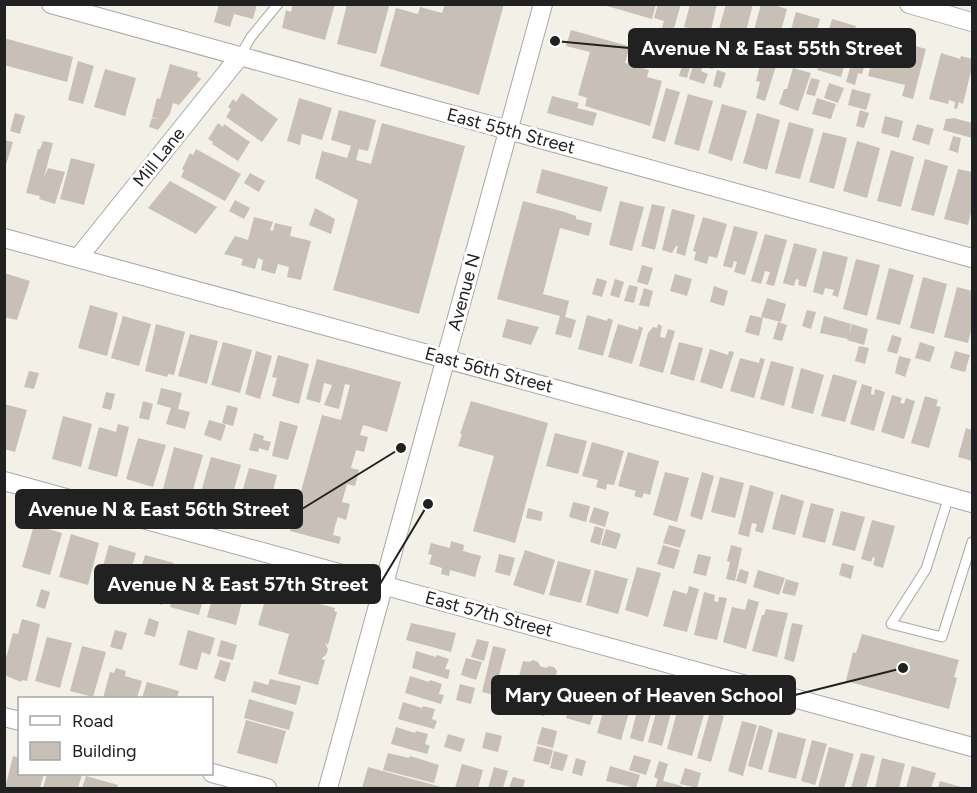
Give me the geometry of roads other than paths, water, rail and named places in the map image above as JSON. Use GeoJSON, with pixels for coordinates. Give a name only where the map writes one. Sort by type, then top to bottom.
{"type":"FeatureCollection","features":[{"type":"Feature","properties":{"kind":"street","name":"East 55th Street"},"geometry":{"type":"LineString","coordinates":[[51,4],[972,258]]}},
{"type":"Feature","properties":{"kind":"street","name":"Avenue N"},"geometry":{"type":"LineString","coordinates":[[328,789],[543,4]]}},
{"type":"Feature","properties":{"kind":"street"},"geometry":{"type":"LineString","coordinates":[[909,4],[972,22]]}},
{"type":"Feature","properties":{"kind":"street","name":"Mill Lane"},"geometry":{"type":"LineString","coordinates":[[78,258],[240,56]]}},
{"type":"Feature","properties":{"kind":"street","name":"East 56th Street"},"geometry":{"type":"LineString","coordinates":[[4,238],[972,503]]}},
{"type":"Feature","properties":{"kind":"street","name":"East 57th Street"},"geometry":{"type":"LineString","coordinates":[[4,481],[972,747]]}},
{"type":"Feature","properties":{"kind":"street"},"geometry":{"type":"LineString","coordinates":[[213,773],[267,789]]}},
{"type":"Feature","properties":{"kind":"lane"},"geometry":{"type":"LineString","coordinates":[[240,56],[250,37],[278,4]]}},
{"type":"Feature","properties":{"kind":"lane"},"geometry":{"type":"LineString","coordinates":[[949,496],[926,569],[891,624],[942,637],[972,542]]}},
{"type":"Feature","properties":{"kind":"place","name":"Avenue N & East 55th Street"},"geometry":{"type":"Point","coordinates":[555,41]}},
{"type":"Feature","properties":{"kind":"place","name":"Avenue N & East 56th Street"},"geometry":{"type":"Point","coordinates":[401,448]}},
{"type":"Feature","properties":{"kind":"place","name":"Avenue N & East 57th Street"},"geometry":{"type":"Point","coordinates":[428,504]}},
{"type":"Feature","properties":{"kind":"place","name":"Mary Queen of Heaven School"},"geometry":{"type":"Point","coordinates":[903,668]}}]}
